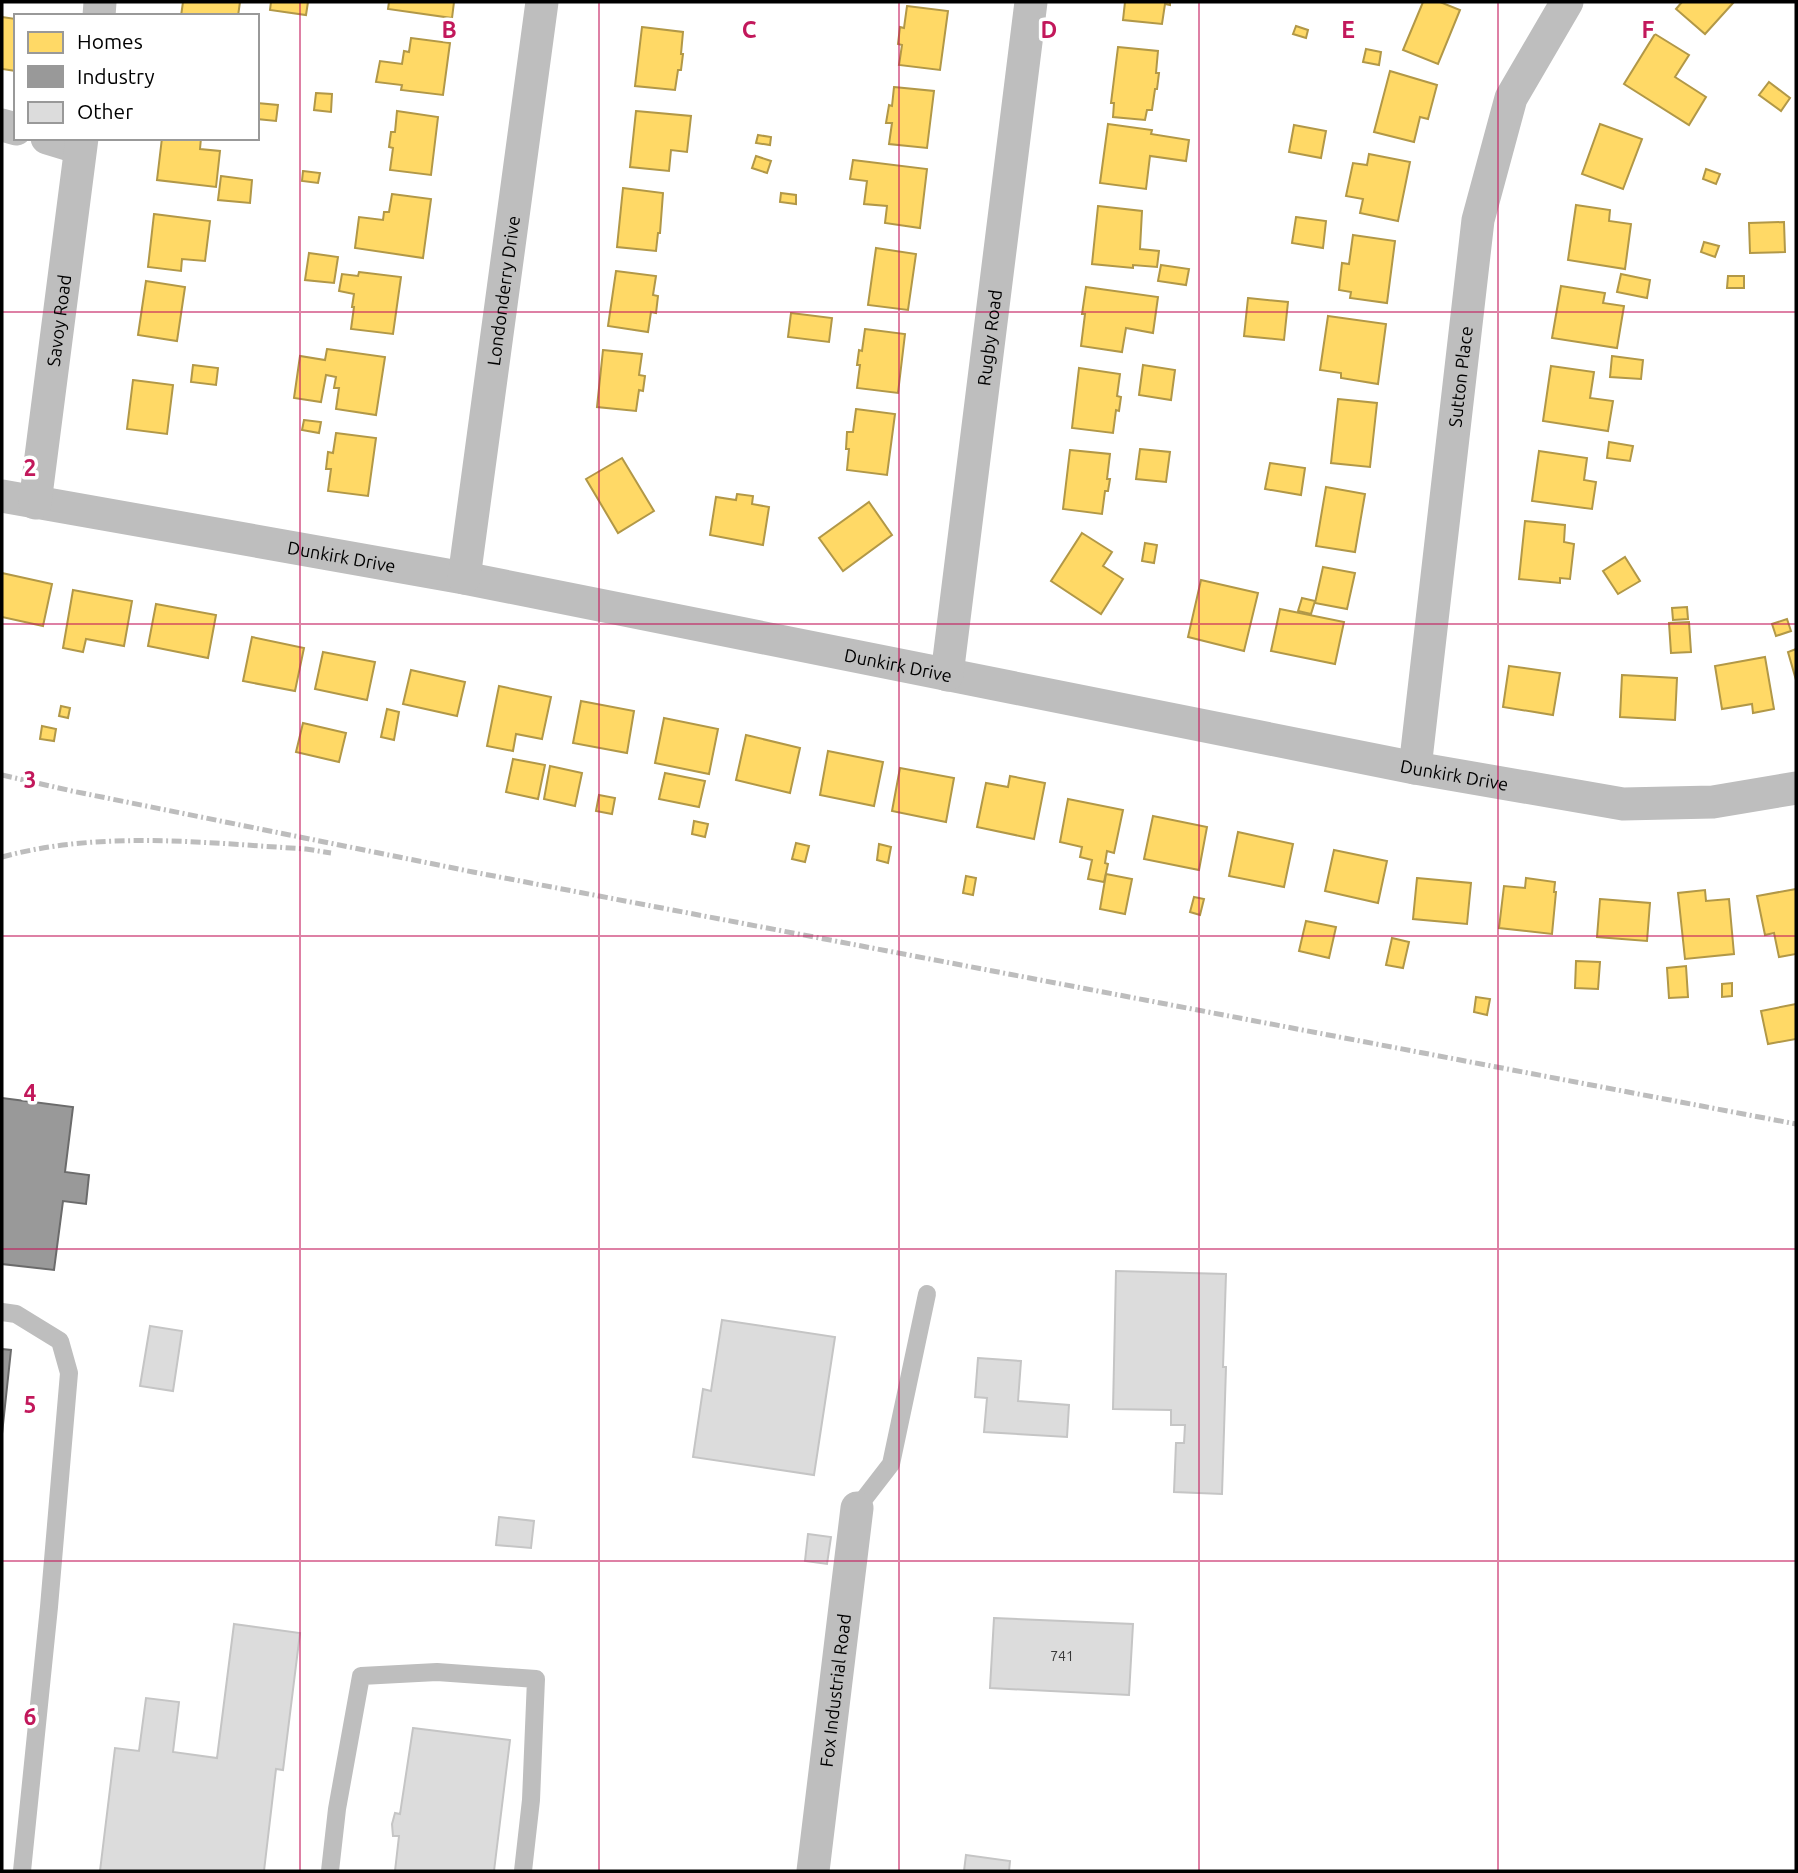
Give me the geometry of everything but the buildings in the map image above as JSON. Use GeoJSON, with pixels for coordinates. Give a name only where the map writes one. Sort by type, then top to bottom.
{"type":"FeatureCollection","features":[{"type":"Feature","properties":{"kind":"street","name":"Londonderry Drive"},"geometry":{"type":"LineString","coordinates":[[464,578],[542,2]]}},
{"type":"Feature","properties":{"kind":"street","name":"Rugby Road"},"geometry":{"type":"LineString","coordinates":[[947,675],[1031,2]]}},
{"type":"Feature","properties":{"kind":"street","name":"Sutton Place"},"geometry":{"type":"LineString","coordinates":[[1415,768],[1478,220],[1511,98],[1567,2]]}},
{"type":"Feature","properties":{"kind":"street"},"geometry":{"type":"LineString","coordinates":[[61,140],[81,143]]}},
{"type":"Feature","properties":{"kind":"street","name":"Savoy Road"},"geometry":{"type":"LineString","coordinates":[[35,503],[81,143]]}},
{"type":"Feature","properties":{"kind":"street","name":"Dunkirk Drive"},"geometry":{"type":"LineString","coordinates":[[2,496],[464,578],[1415,768],[1623,804],[1713,802],[1796,788]]}},
{"type":"Feature","properties":{"kind":"street","name":"Fox Industrial Road"},"geometry":{"type":"LineString","coordinates":[[813,1871],[857,1508]]}},
{"type":"Feature","properties":{"kind":"lane"},"geometry":{"type":"LineString","coordinates":[[857,1508],[891,1464],[927,1294]]}},
{"type":"Feature","properties":{"kind":"lane"},"geometry":{"type":"LineString","coordinates":[[2,1312],[16,1314],[60,1342],[69,1373],[22,1871]]}},
{"type":"Feature","properties":{"kind":"lane"},"geometry":{"type":"LineString","coordinates":[[330,1871],[337,1809],[361,1676],[437,1672],[536,1679],[531,1800],[523,1871]]}},
{"type":"Feature","properties":{"kind":"railway"},"geometry":{"type":"LineString","coordinates":[[2,775],[473,872],[1796,1124]]}},
{"type":"Feature","properties":{"kind":"railway"},"geometry":{"type":"LineString","coordinates":[[2,857],[39,849],[115,841],[192,842],[331,853]]}}]}
